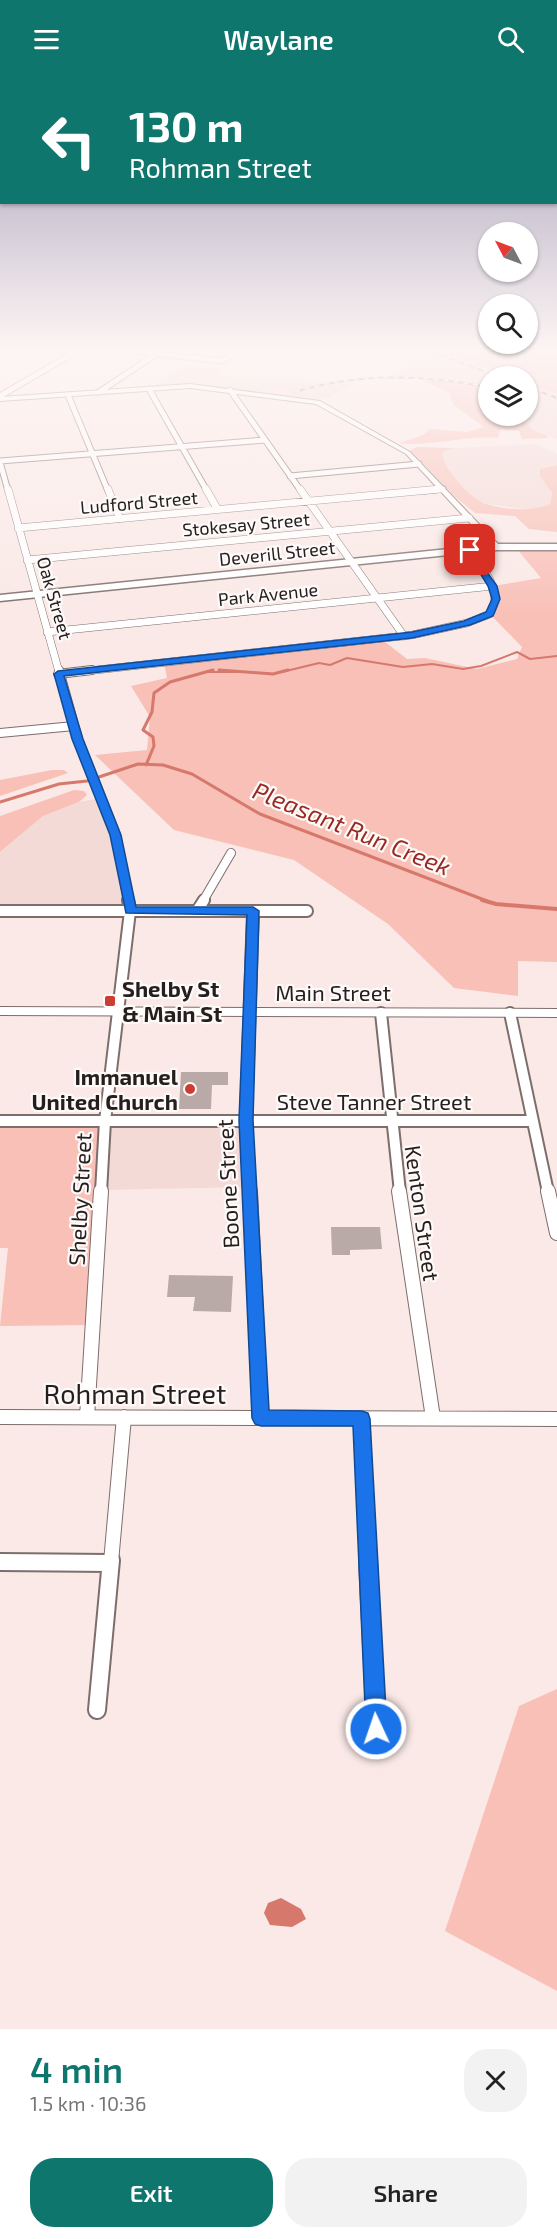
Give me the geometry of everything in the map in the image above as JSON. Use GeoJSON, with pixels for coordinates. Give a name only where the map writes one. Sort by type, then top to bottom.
{"type":"FeatureCollection","features":[{"type":"Feature","properties":{"kind":"main road","name":"Deverill Street"},"geometry":{"type":"LineString","coordinates":[[0,598],[497,547],[557,547]]}},
{"type":"Feature","properties":{"kind":"street"},"geometry":{"type":"LineString","coordinates":[[86,438],[120,519]]}},
{"type":"Feature","properties":{"kind":"street"},"geometry":{"type":"LineString","coordinates":[[177,438],[218,510]]}},
{"type":"Feature","properties":{"kind":"street"},"geometry":{"type":"LineString","coordinates":[[383,438],[399,447],[419,464],[497,547]]}},
{"type":"Feature","properties":{"kind":"street"},"geometry":{"type":"LineString","coordinates":[[0,462],[265,440],[404,636]]}},
{"type":"Feature","properties":{"kind":"street","name":"Oak Street"},"geometry":{"type":"LineString","coordinates":[[0,462],[74,726],[118,843]]}},
{"type":"Feature","properties":{"kind":"street"},"geometry":{"type":"LineString","coordinates":[[290,476],[419,464]]}},
{"type":"Feature","properties":{"kind":"street","name":"Ludford Street"},"geometry":{"type":"LineString","coordinates":[[18,528],[443,489]]}},
{"type":"Feature","properties":{"kind":"street","name":"Stokesay Street"},"geometry":{"type":"LineString","coordinates":[[27,560],[469,518]]}},
{"type":"Feature","properties":{"kind":"street"},"geometry":{"type":"LineString","coordinates":[[58,674],[404,636],[467,623],[489,614],[496,599],[493,586],[470,550]]}},
{"type":"Feature","properties":{"kind":"street","name":"Park Avenue"},"geometry":{"type":"LineString","coordinates":[[47,632],[493,586]]}},
{"type":"Feature","properties":{"kind":"street"},"geometry":{"type":"LineString","coordinates":[[0,733],[74,726]]}},
{"type":"Feature","properties":{"kind":"street","name":"Shelby Street"},"geometry":{"type":"LineString","coordinates":[[87,1417],[105,1121],[130,911],[118,843]]}},
{"type":"Feature","properties":{"kind":"street"},"geometry":{"type":"LineString","coordinates":[[197,911],[231,853]]}},
{"type":"Feature","properties":{"kind":"street"},"geometry":{"type":"LineString","coordinates":[[0,911],[307,911]]}},
{"type":"Feature","properties":{"kind":"street","name":"Boone Street"},"geometry":{"type":"LineString","coordinates":[[253,911],[246,1120],[261,1418]]}},
{"type":"Feature","properties":{"kind":"street","name":"Main Street"},"geometry":{"type":"LineString","coordinates":[[0,1011],[557,1013]]}},
{"type":"Feature","properties":{"kind":"street","name":"Kenton Street"},"geometry":{"type":"LineString","coordinates":[[381,1013],[390,1120],[433,1418]]}},
{"type":"Feature","properties":{"kind":"street"},"geometry":{"type":"LineString","coordinates":[[510,1013],[557,1233]]}},
{"type":"Feature","properties":{"kind":"street","name":"Steve Tanner Street"},"geometry":{"type":"LineString","coordinates":[[0,1121],[532,1121]]}},
{"type":"Feature","properties":{"kind":"street","name":"Rohman Street"},"geometry":{"type":"LineString","coordinates":[[0,1417],[557,1419]]}},
{"type":"Feature","properties":{"kind":"street"},"geometry":{"type":"LineString","coordinates":[[97,1710],[124,1417]]}},
{"type":"Feature","properties":{"kind":"street"},"geometry":{"type":"LineString","coordinates":[[362,1419],[376,1729]]}},
{"type":"Feature","properties":{"kind":"street"},"geometry":{"type":"LineString","coordinates":[[0,1562],[110,1563]]}},
{"type":"Feature","properties":{"kind":"shaded area"},"geometry":{"type":"Polygon","coordinates":[[[414,438],[473,438],[424,443],[399,443],[414,438]]]}},
{"type":"Feature","properties":{"kind":"shaded area"},"geometry":{"type":"Polygon","coordinates":[[[535,444],[557,454],[557,465],[540,469],[540,476],[552,493],[550,504],[533,510],[487,504],[478,500],[454,479],[442,458],[442,452],[456,448],[535,444]]]}},
{"type":"Feature","properties":{"kind":"shaded area"},"geometry":{"type":"Polygon","coordinates":[[[417,447],[456,448],[442,452],[443,459],[458,482],[480,501],[510,509],[543,507],[550,504],[552,493],[540,476],[540,469],[557,465],[557,532],[529,529],[515,516],[475,513],[454,496],[410,450],[417,447]]]}},
{"type":"Feature","properties":{"kind":"shaded area"},"geometry":{"type":"Polygon","coordinates":[[[517,549],[557,551],[557,962],[518,961],[518,996],[454,988],[388,924],[294,860],[174,830],[95,755],[147,750],[150,717],[131,686],[167,678],[164,662],[380,638],[407,659],[425,658],[477,669],[517,659],[522,647],[490,614],[493,586],[541,578],[517,549]]]}},
{"type":"Feature","properties":{"kind":"shaded area"},"geometry":{"type":"Polygon","coordinates":[[[52,770],[64,770],[68,773],[0,796],[0,780],[52,770]]]}},
{"type":"Feature","properties":{"kind":"shaded area"},"geometry":{"type":"Polygon","coordinates":[[[74,790],[84,791],[87,795],[79,802],[43,816],[0,852],[0,816],[74,790]]]}},
{"type":"Feature","properties":{"kind":"shaded area"},"geometry":{"type":"Polygon","coordinates":[[[101,798],[108,813],[130,911],[0,911],[0,852],[43,816],[79,802],[101,798]]]}},
{"type":"Feature","properties":{"kind":"shaded area"},"geometry":{"type":"Polygon","coordinates":[[[246,1120],[249,1187],[100,1190],[105,1121],[246,1120]]]}},
{"type":"Feature","properties":{"kind":"shaded area"},"geometry":{"type":"Polygon","coordinates":[[[0,1121],[105,1121],[92,1325],[0,1326],[8,1248],[0,1248],[0,1121]]]}},
{"type":"Feature","properties":{"kind":"shaded area"},"geometry":{"type":"Polygon","coordinates":[[[557,1689],[557,1991],[445,1931],[519,1706],[557,1689]]]}},
{"type":"Feature","properties":{"kind":"shaded area"},"geometry":{"type":"Polygon","coordinates":[[[281,1898],[301,1909],[306,1919],[292,1927],[270,1925],[264,1913],[268,1903],[281,1898]]]}},
{"type":"Feature","properties":{"kind":"building","name":"Immanuel United Church"},"geometry":{"type":"Polygon","coordinates":[[[181,1072],[228,1072],[228,1085],[212,1085],[211,1109],[179,1109],[181,1072]]]}},
{"type":"Feature","properties":{"kind":"building"},"geometry":{"type":"Polygon","coordinates":[[[331,1227],[380,1227],[382,1249],[350,1250],[350,1255],[332,1255],[331,1227]]]}},
{"type":"Feature","properties":{"kind":"building"},"geometry":{"type":"Polygon","coordinates":[[[169,1275],[233,1276],[231,1312],[193,1311],[195,1297],[167,1297],[169,1275]]]}},
{"type":"Feature","properties":{"kind":"waterway"},"geometry":{"type":"LineString","coordinates":[[282,672],[319,663],[330,665],[347,658],[403,667],[432,664],[463,669],[481,666],[517,652],[530,659],[557,656]]}},
{"type":"Feature","properties":{"kind":"waterway"},"geometry":{"type":"LineString","coordinates":[[146,764],[154,746],[153,737],[143,730],[152,712],[154,693],[170,682],[213,670]]}},
{"type":"Feature","properties":{"kind":"waterway"},"geometry":{"type":"LineString","coordinates":[[219,670],[273,674],[288,670]]}},
{"type":"Feature","properties":{"kind":"waterway"},"geometry":{"type":"LineString","coordinates":[[207,672],[241,672]]}},
{"type":"Feature","properties":{"kind":"waterway","name":"Pleasant Run Creek"},"geometry":{"type":"LineString","coordinates":[[0,802],[59,784],[87,781],[138,764],[146,764]]}},
{"type":"Feature","properties":{"kind":"waterway","name":"Pleasant Run Creek"},"geometry":{"type":"LineString","coordinates":[[146,764],[163,765],[192,774],[260,814],[487,901]]}},
{"type":"Feature","properties":{"kind":"waterway","name":"Pleasant Run Creek"},"geometry":{"type":"LineString","coordinates":[[482,900],[496,904],[557,909]]}},
{"type":"Feature","properties":{"kind":"place","name":"Shelby St & Main St"},"geometry":{"type":"Point","coordinates":[110,1001]}},
{"type":"Feature","properties":{"kind":"place","name":"Immanuel United Church"},"geometry":{"type":"Point","coordinates":[190,1089]}},
{"type":"Feature","properties":{"kind":"route"},"geometry":{"type":"LineString","coordinates":[[376,1729],[362,1419],[261,1418],[246,1120],[253,911],[130,911],[116,835],[94,784],[58,674],[412,635],[467,623],[492,612],[496,599],[493,586],[470,550]]}}]}
